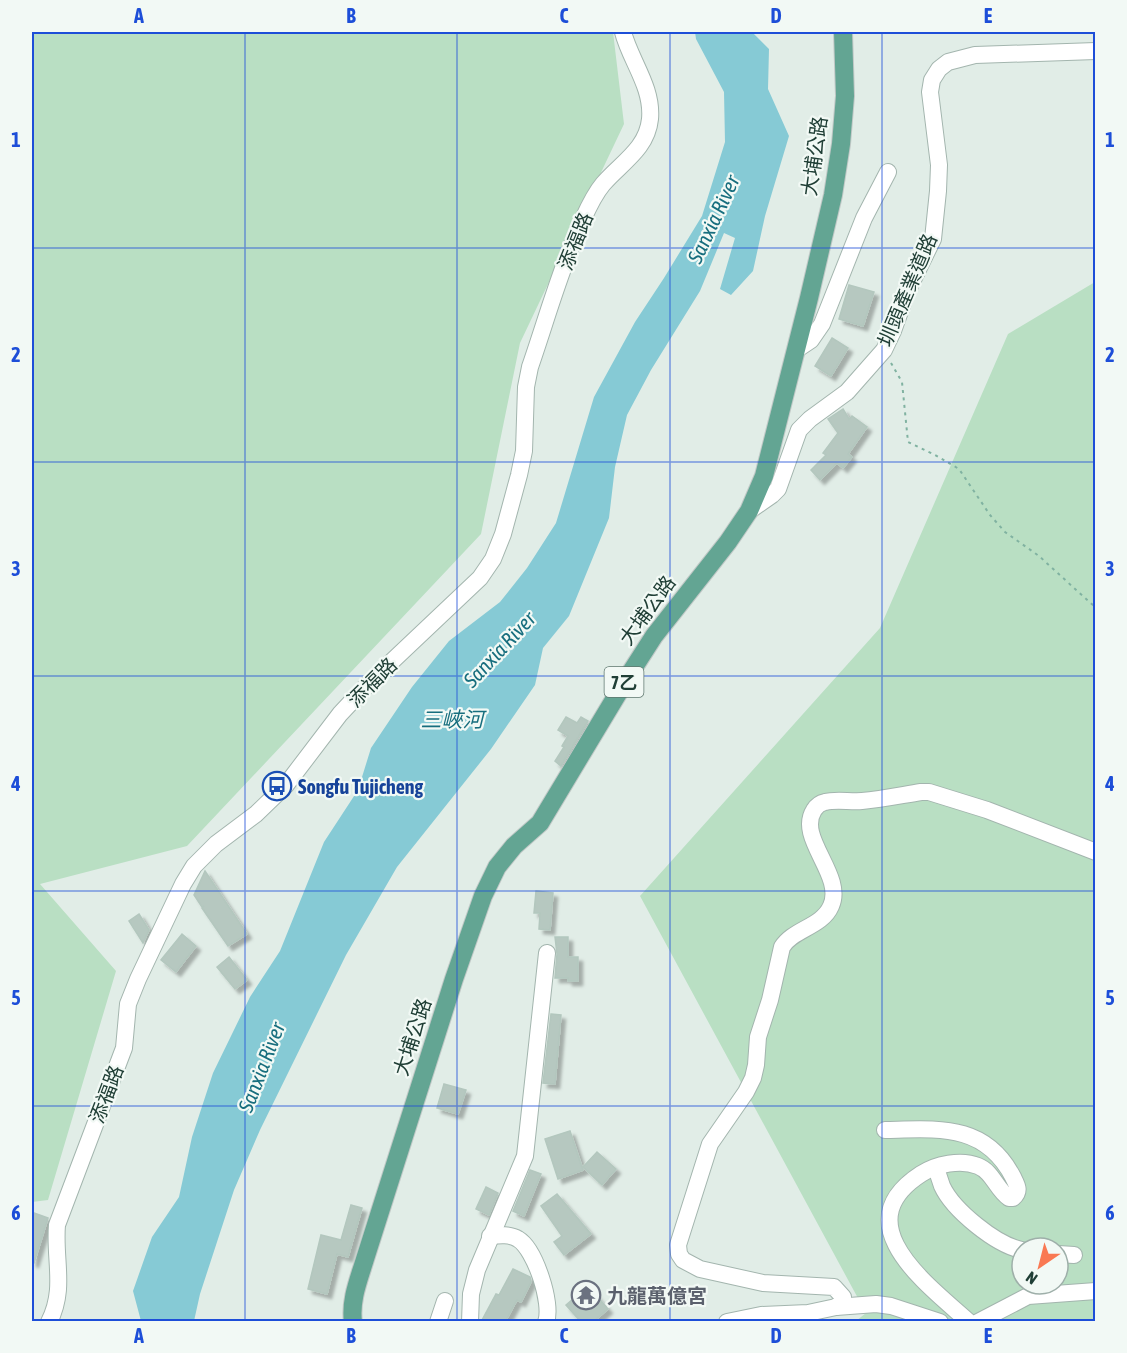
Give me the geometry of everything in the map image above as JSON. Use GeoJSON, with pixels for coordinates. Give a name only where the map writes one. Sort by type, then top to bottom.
{"type":"FeatureCollection","features":[{"type":"Feature","properties":{"kind":"main road","name":"大埔公路"},"geometry":{"type":"LineString","coordinates":[[353,1322],[354,1294],[365,1259],[454,979],[483,896],[497,867],[514,846],[540,823],[628,675],[654,636],[728,542],[748,511],[764,476],[833,195],[841,144],[845,96],[844,34]]}},
{"type":"Feature","properties":{"kind":"street","name":"添福路"},"geometry":{"type":"LineString","coordinates":[[49,1322],[59,1291],[55,1246],[57,1225],[124,1048],[128,1004],[183,884],[194,866],[216,844],[256,814],[286,785],[340,714],[362,690],[480,578],[493,559],[503,534],[524,451],[526,387],[530,367],[570,247],[591,201],[602,184],[632,156],[644,141],[650,119],[649,99],[623,32]]}},
{"type":"Feature","properties":{"kind":"street","name":"圳頭產業道路"},"geometry":{"type":"LineString","coordinates":[[748,511],[778,489],[795,438],[803,424],[847,392],[884,350],[907,292],[933,239],[939,165],[930,92],[932,80],[939,69],[948,62],[975,55],[1095,51]]}},
{"type":"Feature","properties":{"kind":"street"},"geometry":{"type":"LineString","coordinates":[[796,350],[811,340],[822,324],[864,218],[888,172]]}},
{"type":"Feature","properties":{"kind":"street"},"geometry":{"type":"LineString","coordinates":[[836,1306],[843,1297],[834,1287],[763,1283],[700,1269],[683,1260],[679,1254],[678,1245],[710,1144],[753,1078],[758,1037],[770,1000],[782,947],[786,940],[819,920],[831,906],[834,897],[832,883],[811,828],[812,814],[816,807],[828,801],[864,801],[929,792],[987,810],[1095,852]]}},
{"type":"Feature","properties":{"kind":"street"},"geometry":{"type":"LineString","coordinates":[[470,1322],[471,1294],[477,1270],[525,1156],[547,953]]}},
{"type":"Feature","properties":{"kind":"street"},"geometry":{"type":"LineString","coordinates":[[885,1130],[941,1129],[980,1140],[993,1149],[1009,1169],[1018,1187],[1017,1194],[1009,1198],[1001,1191],[988,1172],[980,1166],[966,1162],[951,1163],[924,1172],[901,1188],[890,1204],[888,1221],[895,1244],[906,1261],[923,1280],[969,1322]]}},
{"type":"Feature","properties":{"kind":"street"},"geometry":{"type":"LineString","coordinates":[[936,1168],[943,1187],[974,1224],[994,1238],[1010,1245]]}},
{"type":"Feature","properties":{"kind":"street"},"geometry":{"type":"LineString","coordinates":[[490,1236],[508,1235],[524,1243],[545,1291],[549,1310],[546,1322]]}},
{"type":"Feature","properties":{"kind":"street"},"geometry":{"type":"LineString","coordinates":[[978,1322],[1028,1296],[1095,1291]]}},
{"type":"Feature","properties":{"kind":"street"},"geometry":{"type":"LineString","coordinates":[[35,1322],[57,1300]]}},
{"type":"Feature","properties":{"kind":"street"},"geometry":{"type":"LineString","coordinates":[[438,1322],[446,1301]]}},
{"type":"Feature","properties":{"kind":"street"},"geometry":{"type":"LineString","coordinates":[[727,1322],[761,1315],[808,1313],[836,1306],[876,1304],[891,1306],[940,1322]]}},
{"type":"Feature","properties":{"kind":"path"},"geometry":{"type":"LineString","coordinates":[[884,350],[902,382],[908,442],[959,470],[990,515],[1005,532],[1039,556],[1095,608]]}},
{"type":"Feature","properties":{"kind":"green space"},"geometry":{"type":"Polygon","coordinates":[[[32,32],[613,32],[624,124],[520,343],[481,534],[187,846],[40,884],[116,971],[48,1200],[32,1202],[32,32]]]}},
{"type":"Feature","properties":{"kind":"green space"},"geometry":{"type":"Polygon","coordinates":[[[1095,282],[1095,1321],[856,1321],[866,1313],[640,896],[880,628],[1008,334],[1095,282]]]}},
{"type":"Feature","properties":{"kind":"water","name":"三峽河"},"geometry":{"type":"Polygon","coordinates":[[[695,32],[752,32],[769,49],[768,89],[789,136],[765,216],[753,271],[731,295],[720,289],[735,238],[724,233],[700,291],[651,370],[627,415],[615,467],[609,518],[569,616],[543,648],[535,685],[491,749],[397,867],[346,955],[260,1130],[234,1190],[200,1294],[194,1321],[141,1321],[133,1291],[152,1237],[179,1197],[192,1137],[213,1073],[250,997],[280,951],[324,842],[358,790],[371,748],[412,687],[449,641],[500,602],[527,568],[556,523],[594,397],[635,322],[702,216],[725,142],[724,92],[696,39],[695,32]]]}},
{"type":"Feature","properties":{"kind":"building"},"geometry":{"type":"Polygon","coordinates":[[[849,285],[874,292],[863,326],[839,319],[849,285]]]}},
{"type":"Feature","properties":{"kind":"building"},"geometry":{"type":"Polygon","coordinates":[[[832,338],[848,348],[831,376],[815,366],[832,338]]]}},
{"type":"Feature","properties":{"kind":"building"},"geometry":{"type":"Polygon","coordinates":[[[843,409],[849,419],[852,416],[867,427],[848,454],[852,457],[843,468],[837,463],[820,480],[811,470],[826,455],[823,453],[838,433],[828,419],[843,409]]]}},
{"type":"Feature","properties":{"kind":"building"},"geometry":{"type":"Polygon","coordinates":[[[566,717],[577,723],[581,717],[588,721],[561,766],[555,761],[568,736],[558,730],[566,717]]]}},
{"type":"Feature","properties":{"kind":"building"},"geometry":{"type":"Polygon","coordinates":[[[205,871],[247,934],[228,946],[202,908],[204,906],[202,907],[194,895],[205,871]]]}},
{"type":"Feature","properties":{"kind":"building"},"geometry":{"type":"Polygon","coordinates":[[[536,891],[553,893],[550,930],[539,929],[540,913],[534,913],[536,891]]]}},
{"type":"Feature","properties":{"kind":"building"},"geometry":{"type":"Polygon","coordinates":[[[139,914],[149,930],[143,943],[129,921],[139,914]]]}},
{"type":"Feature","properties":{"kind":"building"},"geometry":{"type":"Polygon","coordinates":[[[182,934],[196,946],[176,972],[161,960],[182,934]]]}},
{"type":"Feature","properties":{"kind":"building"},"geometry":{"type":"Polygon","coordinates":[[[555,937],[568,937],[568,957],[578,957],[578,981],[555,978],[557,954],[555,937]]]}},
{"type":"Feature","properties":{"kind":"building"},"geometry":{"type":"Polygon","coordinates":[[[229,957],[247,980],[235,989],[217,967],[229,957]]]}},
{"type":"Feature","properties":{"kind":"building"},"geometry":{"type":"Polygon","coordinates":[[[551,1014],[561,1015],[555,1084],[543,1083],[551,1014]]]}},
{"type":"Feature","properties":{"kind":"building"},"geometry":{"type":"Polygon","coordinates":[[[444,1084],[466,1090],[458,1114],[437,1108],[444,1084]]]}},
{"type":"Feature","properties":{"kind":"building"},"geometry":{"type":"Polygon","coordinates":[[[570,1131],[583,1170],[558,1179],[545,1139],[570,1131]]]}},
{"type":"Feature","properties":{"kind":"building"},"geometry":{"type":"Polygon","coordinates":[[[597,1152],[616,1169],[602,1185],[583,1167],[597,1152]]]}},
{"type":"Feature","properties":{"kind":"building"},"geometry":{"type":"Polygon","coordinates":[[[530,1170],[541,1174],[524,1216],[513,1211],[530,1170]]]}},
{"type":"Feature","properties":{"kind":"building"},"geometry":{"type":"Polygon","coordinates":[[[486,1187],[498,1193],[489,1215],[476,1209],[486,1187]]]}},
{"type":"Feature","properties":{"kind":"building"},"geometry":{"type":"Polygon","coordinates":[[[557,1194],[591,1234],[564,1255],[554,1242],[562,1236],[541,1206],[557,1194]]]}},
{"type":"Feature","properties":{"kind":"building"},"geometry":{"type":"Polygon","coordinates":[[[351,1205],[362,1208],[348,1257],[337,1254],[327,1294],[308,1289],[321,1235],[341,1240],[351,1205]]]}},
{"type":"Feature","properties":{"kind":"building"},"geometry":{"type":"Polygon","coordinates":[[[34,1213],[48,1218],[34,1263],[32,1262],[32,1220],[34,1213]]]}},
{"type":"Feature","properties":{"kind":"building"},"geometry":{"type":"Polygon","coordinates":[[[513,1269],[530,1277],[531,1282],[521,1302],[517,1300],[505,1322],[481,1322],[496,1294],[499,1295],[513,1269]]]}},
{"type":"Feature","properties":{"kind":"building","name":"九龍萬億宮"},"geometry":{"type":"Polygon","coordinates":[[[588,1286],[608,1309],[593,1322],[581,1322],[566,1305],[588,1286]]]}},
{"type":"Feature","properties":{"kind":"place","name":"Songfu Tujicheng"},"geometry":{"type":"Point","coordinates":[277,786]}},
{"type":"Feature","properties":{"kind":"place","name":"九龍萬億宮"},"geometry":{"type":"Point","coordinates":[586,1295]}},
{"type":"Feature","properties":{"kind":"water label","name":"Sanxia River"},"geometry":{"type":"Point","coordinates":[713,219]}},
{"type":"Feature","properties":{"kind":"water label","name":"Sanxia River"},"geometry":{"type":"Point","coordinates":[499,649]}},
{"type":"Feature","properties":{"kind":"water label","name":"Sanxia River"},"geometry":{"type":"Point","coordinates":[261,1067]}}]}
